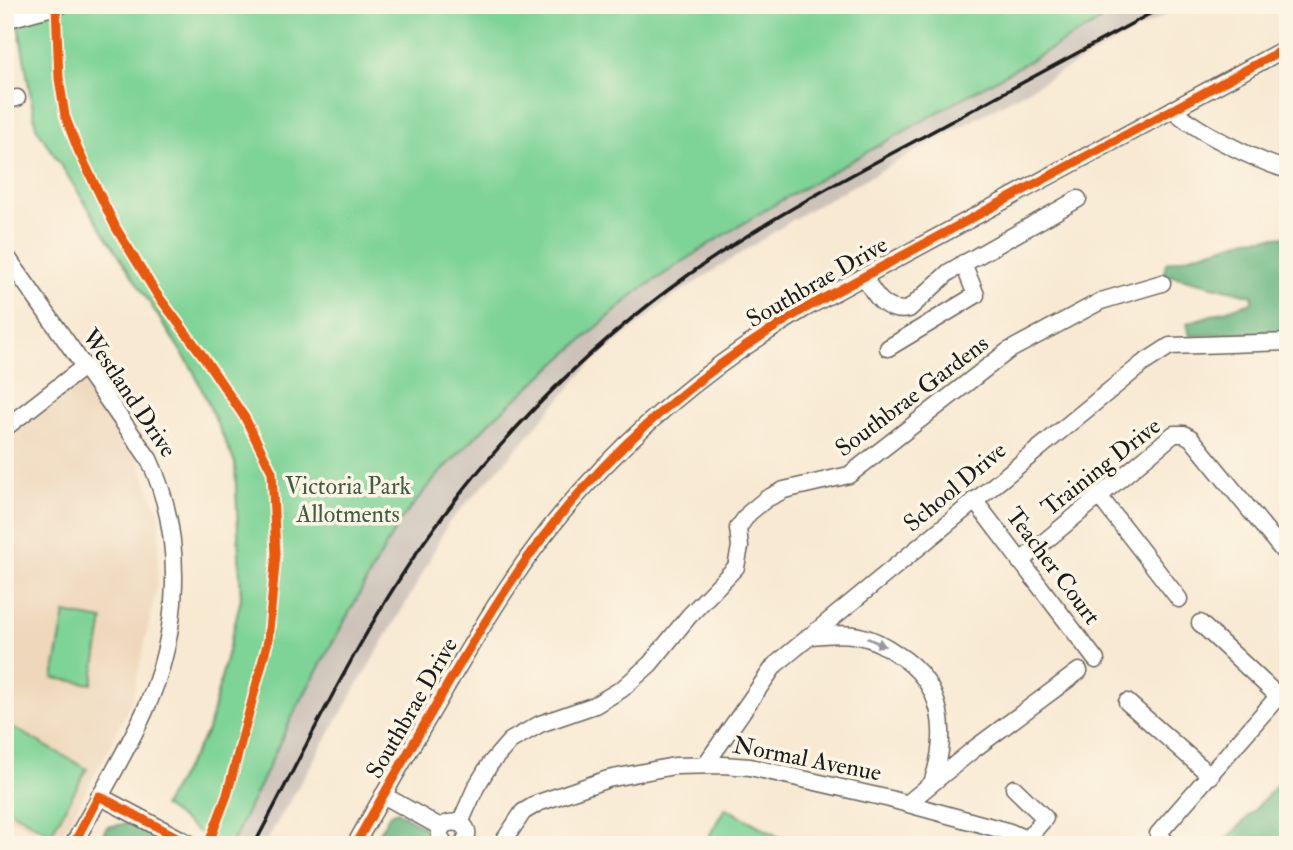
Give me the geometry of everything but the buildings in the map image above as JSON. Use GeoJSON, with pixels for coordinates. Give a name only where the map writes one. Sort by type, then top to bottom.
{"type":"FeatureCollection","features":[{"type":"Feature","properties":{"kind":"street"},"geometry":{"type":"LineString","coordinates":[[5,20],[60,5]]}},
{"type":"Feature","properties":{"kind":"street","name":"Southbrae Drive"},"geometry":{"type":"LineString","coordinates":[[355,845],[498,601],[532,552],[582,489],[657,415],[709,372],[779,324],[1288,47]]}},
{"type":"Feature","properties":{"kind":"street"},"geometry":{"type":"LineString","coordinates":[[1173,109],[1222,141],[1288,170]]}},
{"type":"Feature","properties":{"kind":"street","name":"Southbrae Drive"},"geometry":{"type":"LineString","coordinates":[[864,276],[882,303],[892,309],[909,309],[949,272],[1078,199]]}},
{"type":"Feature","properties":{"kind":"street","name":"Westland Drive"},"geometry":{"type":"LineString","coordinates":[[5,254],[149,460],[161,484],[172,536],[174,584],[170,630],[158,676],[144,712],[73,845]]}},
{"type":"Feature","properties":{"kind":"street"},"geometry":{"type":"LineString","coordinates":[[888,348],[976,295],[963,263]]}},
{"type":"Feature","properties":{"kind":"street","name":"Southbrae Gardens"},"geometry":{"type":"LineString","coordinates":[[460,823],[490,764],[510,741],[540,724],[595,705],[622,689],[650,664],[736,567],[740,547],[738,528],[749,513],[766,499],[805,484],[849,475],[1008,351],[1101,301],[1162,283]]}},
{"type":"Feature","properties":{"kind":"street","name":"School Drive"},"geometry":{"type":"LineString","coordinates":[[705,765],[775,664],[1142,364],[1171,345],[1288,342]]}},
{"type":"Feature","properties":{"kind":"street"},"geometry":{"type":"LineString","coordinates":[[5,428],[85,366]]}},
{"type":"Feature","properties":{"kind":"street","name":"Training Drive"},"geometry":{"type":"LineString","coordinates":[[1020,562],[1174,434],[1184,434],[1191,438],[1284,546]]}},
{"type":"Feature","properties":{"kind":"street"},"geometry":{"type":"LineString","coordinates":[[1099,496],[1179,599]]}},
{"type":"Feature","properties":{"kind":"street","name":"Teacher Court"},"geometry":{"type":"LineString","coordinates":[[974,500],[1096,660]]}},
{"type":"Feature","properties":{"kind":"street"},"geometry":{"type":"LineString","coordinates":[[1169,845],[1158,834],[1283,690],[1200,624]]}},
{"type":"Feature","properties":{"kind":"street"},"geometry":{"type":"LineString","coordinates":[[809,636],[863,636],[904,658],[926,679],[939,710],[943,734],[940,761],[932,783]]}},
{"type":"Feature","properties":{"kind":"street"},"geometry":{"type":"LineString","coordinates":[[908,803],[974,749],[1079,671]]}},
{"type":"Feature","properties":{"kind":"street"},"geometry":{"type":"LineString","coordinates":[[1127,702],[1211,776]]}},
{"type":"Feature","properties":{"kind":"street","name":"Normal Avenue"},"geometry":{"type":"LineString","coordinates":[[501,845],[523,812],[538,803],[608,779],[674,766],[705,765],[750,767],[908,803],[1010,832],[1033,842]]}},
{"type":"Feature","properties":{"kind":"street"},"geometry":{"type":"LineString","coordinates":[[1014,788],[1045,818],[1033,842]]}},
{"type":"Feature","properties":{"kind":"street"},"geometry":{"type":"LineString","coordinates":[[383,795],[444,836],[452,821],[460,823],[466,829],[467,844]]}},
{"type":"Feature","properties":{"kind":"street"},"geometry":{"type":"LineString","coordinates":[[99,796],[190,844]]}},
{"type":"Feature","properties":{"kind":"shaded area"},"geometry":{"type":"Polygon","coordinates":[[[1130,5],[1183,5],[805,212],[668,300],[590,364],[448,523],[418,582],[264,845],[231,845],[295,711],[399,522],[439,474],[494,418],[637,292],[711,243],[782,200],[1130,5]]]}},
{"type":"Feature","properties":{"kind":"shaded area"},"geometry":{"type":"Polygon","coordinates":[[[78,374],[135,453],[160,516],[157,587],[132,700],[102,762],[57,843],[5,816],[5,431],[78,374]]]}},
{"type":"Feature","properties":{"kind":"green space","name":"Victoria Park Allotments"},"geometry":{"type":"Polygon","coordinates":[[[15,5],[1091,5],[1100,21],[782,200],[711,243],[637,292],[494,418],[439,474],[399,522],[295,711],[231,845],[216,845],[163,806],[208,730],[241,599],[235,463],[193,370],[36,127],[15,5]]]}},
{"type":"Feature","properties":{"kind":"green space"},"geometry":{"type":"Polygon","coordinates":[[[1288,236],[1288,335],[1271,332],[1190,336],[1187,323],[1252,302],[1253,296],[1164,274],[1166,263],[1248,239],[1288,236]]]}},
{"type":"Feature","properties":{"kind":"green space"},"geometry":{"type":"Polygon","coordinates":[[[65,613],[103,620],[92,684],[53,678],[65,613]]]}},
{"type":"Feature","properties":{"kind":"green space"},"geometry":{"type":"Polygon","coordinates":[[[5,723],[87,769],[51,834],[5,808],[5,723]]]}},
{"type":"Feature","properties":{"kind":"green space"},"geometry":{"type":"Polygon","coordinates":[[[1288,773],[1288,845],[1222,845],[1288,773]]]}},
{"type":"Feature","properties":{"kind":"green space"},"geometry":{"type":"Polygon","coordinates":[[[726,808],[793,845],[704,845],[726,808]]]}},
{"type":"Feature","properties":{"kind":"green space"},"geometry":{"type":"Polygon","coordinates":[[[397,811],[428,830],[431,845],[372,845],[390,814],[397,811]]]}},
{"type":"Feature","properties":{"kind":"green space"},"geometry":{"type":"Polygon","coordinates":[[[129,823],[168,845],[97,845],[107,827],[129,823]]]}},
{"type":"Feature","properties":{"kind":"railway"},"geometry":{"type":"LineString","coordinates":[[254,845],[339,683],[408,565],[458,497],[508,437],[591,353],[682,280],[779,216],[1166,5]]}},
{"type":"Feature","properties":{"kind":"cycle path"},"geometry":{"type":"LineString","coordinates":[[56,5],[59,78],[65,116],[78,150],[116,228],[156,293],[245,418],[272,472],[276,554],[268,641],[227,795],[208,845]]}},
{"type":"Feature","properties":{"kind":"cycle path"},"geometry":{"type":"LineString","coordinates":[[355,845],[460,663],[526,560],[583,489],[659,413],[744,348],[804,309],[1288,47]]}},
{"type":"Feature","properties":{"kind":"cycle path"},"geometry":{"type":"LineString","coordinates":[[73,845],[99,796],[192,845]]}}]}
